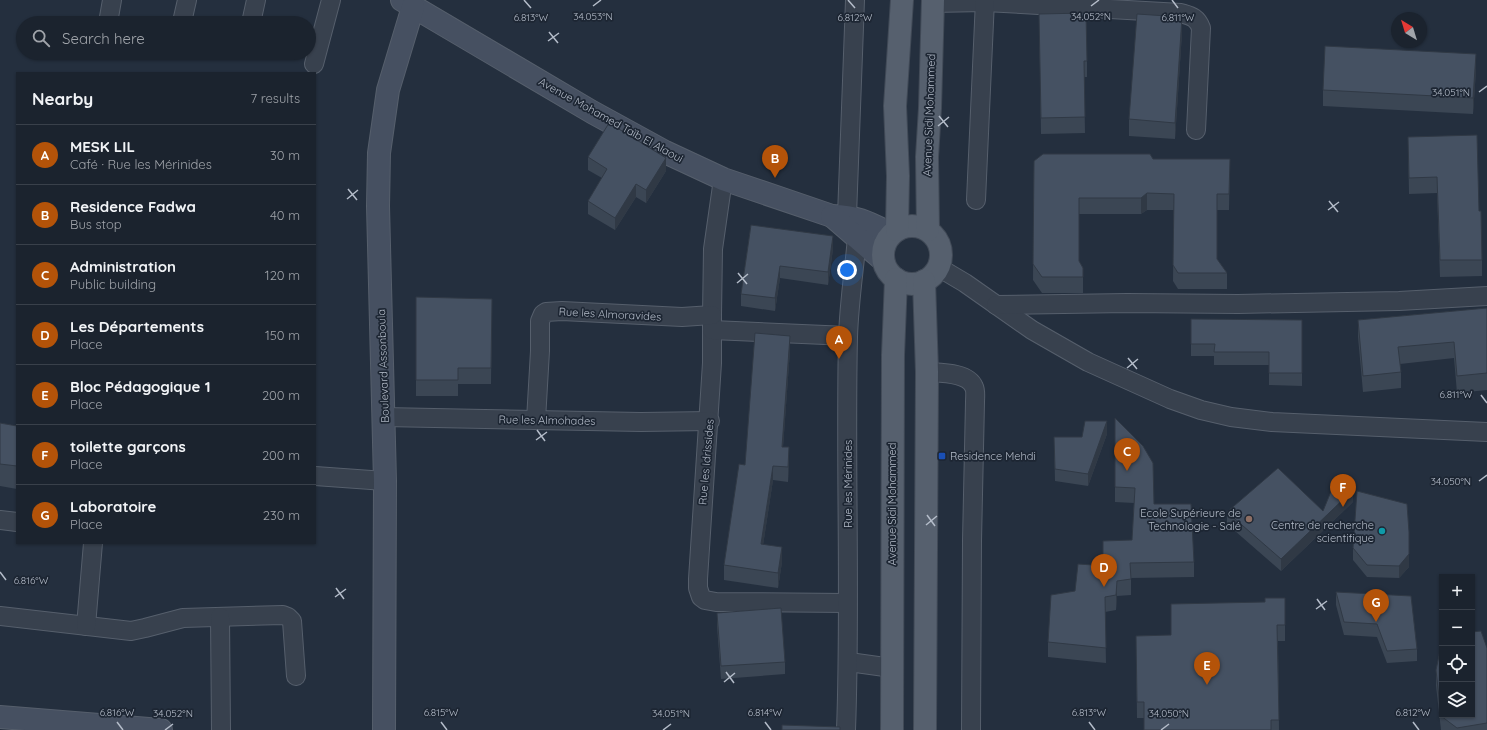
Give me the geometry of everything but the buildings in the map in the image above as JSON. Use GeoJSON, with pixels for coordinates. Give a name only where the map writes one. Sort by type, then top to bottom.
{"type":"FeatureCollection","features":[{"type":"Feature","properties":{"kind":"main road"},"geometry":{"type":"LineString","coordinates":[[902,0],[895,106],[898,176],[894,232],[884,246],[883,260],[886,267],[896,279],[910,284],[931,274]]}},
{"type":"Feature","properties":{"kind":"main road","name":"Avenue Sidi Mohammed"},"geometry":{"type":"LineString","coordinates":[[928,230],[927,157],[930,108],[932,1]]}},
{"type":"Feature","properties":{"kind":"main road"},"geometry":{"type":"LineString","coordinates":[[894,232],[909,226],[922,227],[928,230],[935,237],[940,246],[941,257],[931,274],[928,372],[925,730]]}},
{"type":"Feature","properties":{"kind":"main road","name":"Avenue Sidi Mohammed"},"geometry":{"type":"LineString","coordinates":[[892,730],[893,355],[896,279]]}},
{"type":"Feature","properties":{"kind":"street"},"geometry":{"type":"LineString","coordinates":[[109,16],[112,0]]}},
{"type":"Feature","properties":{"kind":"street"},"geometry":{"type":"LineString","coordinates":[[183,16],[187,0]]}},
{"type":"Feature","properties":{"kind":"street"},"geometry":{"type":"LineString","coordinates":[[253,16],[256,0]]}},
{"type":"Feature","properties":{"kind":"street"},"geometry":{"type":"LineString","coordinates":[[316,56],[331,0]]}},
{"type":"Feature","properties":{"kind":"street"},"geometry":{"type":"LineString","coordinates":[[840,216],[855,0]]}},
{"type":"Feature","properties":{"kind":"street"},"geometry":{"type":"LineString","coordinates":[[932,1],[985,1],[1181,13],[1193,16],[1197,19],[1201,28],[1196,130]]}},
{"type":"Feature","properties":{"kind":"street"},"geometry":{"type":"LineString","coordinates":[[976,200],[985,1]]}},
{"type":"Feature","properties":{"kind":"street","name":"Avenue Mohamed Taïb El Alaoui"},"geometry":{"type":"LineString","coordinates":[[408,4],[592,112],[665,152],[723,179],[840,216],[861,219],[894,232]]}},
{"type":"Feature","properties":{"kind":"street","name":"Boulevard Assonboula"},"geometry":{"type":"LineString","coordinates":[[384,730],[385,481],[378,206],[379,153],[388,90],[408,4]]}},
{"type":"Feature","properties":{"kind":"street"},"geometry":{"type":"LineString","coordinates":[[314,64],[315,60]]}},
{"type":"Feature","properties":{"kind":"street","name":"Rue les Idrissides"},"geometry":{"type":"LineString","coordinates":[[723,179],[713,249],[710,422],[698,588],[701,597],[706,600],[716,602],[848,603]]}},
{"type":"Feature","properties":{"kind":"street","name":"Avenue Mohamed Taïb El Alaoui"},"geometry":{"type":"LineString","coordinates":[[840,216],[857,238],[883,260]]}},
{"type":"Feature","properties":{"kind":"street","name":"Rue les Mérinides"},"geometry":{"type":"LineString","coordinates":[[846,730],[849,662],[848,336],[857,238]]}},
{"type":"Feature","properties":{"kind":"street"},"geometry":{"type":"LineString","coordinates":[[931,274],[965,282],[1032,330],[1088,362],[1170,398],[1209,412],[1232,417],[1272,422],[1487,432]]}},
{"type":"Feature","properties":{"kind":"street"},"geometry":{"type":"LineString","coordinates":[[996,305],[1112,303],[1238,304],[1399,301],[1487,296]]}},
{"type":"Feature","properties":{"kind":"street","name":"Rue les Almoravides"},"geometry":{"type":"LineString","coordinates":[[536,420],[540,351],[540,321],[543,314],[546,312],[562,311],[682,317],[712,323],[848,336]]}},
{"type":"Feature","properties":{"kind":"street"},"geometry":{"type":"LineString","coordinates":[[928,372],[961,376],[966,378],[974,387],[971,730]]}},
{"type":"Feature","properties":{"kind":"street","name":"Rue les Almohades"},"geometry":{"type":"LineString","coordinates":[[384,417],[710,422]]}},
{"type":"Feature","properties":{"kind":"street"},"geometry":{"type":"LineString","coordinates":[[316,476],[385,481]]}},
{"type":"Feature","properties":{"kind":"street"},"geometry":{"type":"LineString","coordinates":[[0,520],[16,522]]}},
{"type":"Feature","properties":{"kind":"street"},"geometry":{"type":"LineString","coordinates":[[86,626],[94,544]]}},
{"type":"Feature","properties":{"kind":"street"},"geometry":{"type":"LineString","coordinates":[[0,616],[131,631],[183,618],[283,615],[292,621],[296,676]]}},
{"type":"Feature","properties":{"kind":"street"},"geometry":{"type":"LineString","coordinates":[[220,617],[221,730]]}},
{"type":"Feature","properties":{"kind":"street"},"geometry":{"type":"LineString","coordinates":[[849,662],[892,668]]}},
{"type":"Feature","properties":{"kind":"street"},"geometry":{"type":"LineString","coordinates":[[0,717],[161,730]]}},
{"type":"Feature","properties":{"kind":"place","name":"Residence Fadwa"},"geometry":{"type":"Point","coordinates":[775,178]}},
{"type":"Feature","properties":{"kind":"place","name":"MESK LIL"},"geometry":{"type":"Point","coordinates":[839,359]}},
{"type":"Feature","properties":{"kind":"place","name":"Residence Mehdi"},"geometry":{"type":"Point","coordinates":[942,456]}},
{"type":"Feature","properties":{"kind":"place","name":"Administration"},"geometry":{"type":"Point","coordinates":[1127,471]}},
{"type":"Feature","properties":{"kind":"place","name":"toilette garçons"},"geometry":{"type":"Point","coordinates":[1343,507]}},
{"type":"Feature","properties":{"kind":"place","name":"Ecole Supérieure de Technologie - Salé"},"geometry":{"type":"Point","coordinates":[1249,519]}},
{"type":"Feature","properties":{"kind":"place","name":"Centre de recherche scientifique"},"geometry":{"type":"Point","coordinates":[1382,531]}},
{"type":"Feature","properties":{"kind":"place","name":"Les Départements"},"geometry":{"type":"Point","coordinates":[1104,587]}},
{"type":"Feature","properties":{"kind":"place","name":"Laboratoire"},"geometry":{"type":"Point","coordinates":[1376,622]}},
{"type":"Feature","properties":{"kind":"place","name":"Bloc Pédagogique 1"},"geometry":{"type":"Point","coordinates":[1207,685]}}]}
